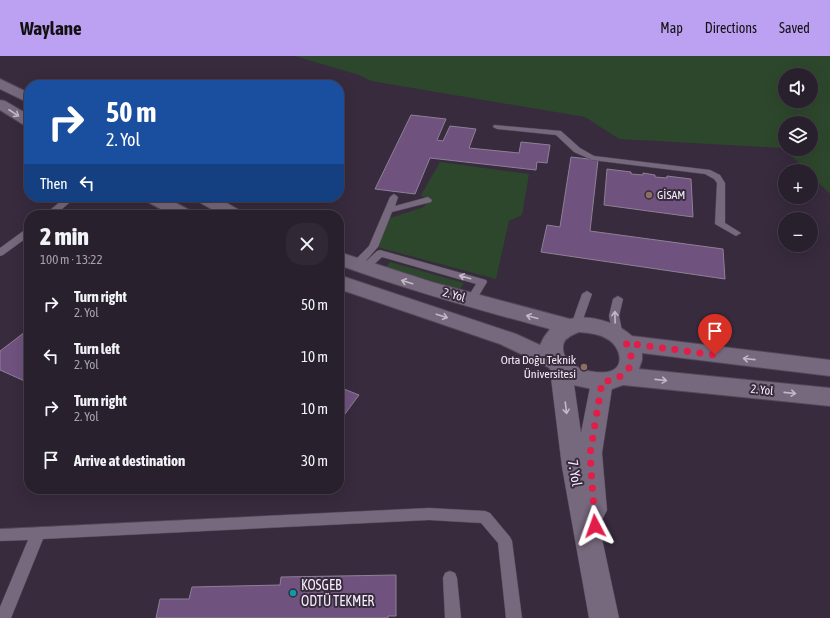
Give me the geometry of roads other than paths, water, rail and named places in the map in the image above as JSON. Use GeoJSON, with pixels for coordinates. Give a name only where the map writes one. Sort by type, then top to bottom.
{"type":"FeatureCollection","features":[{"type":"Feature","properties":{"kind":"street"},"geometry":{"type":"LineString","coordinates":[[0,83],[24,96]]}},
{"type":"Feature","properties":{"kind":"street"},"geometry":{"type":"LineString","coordinates":[[0,104],[24,119]]}},
{"type":"Feature","properties":{"kind":"street"},"geometry":{"type":"LineString","coordinates":[[161,202],[176,210]]}},
{"type":"Feature","properties":{"kind":"street"},"geometry":{"type":"LineString","coordinates":[[212,202],[226,210]]}},
{"type":"Feature","properties":{"kind":"street","name":"2. Yol"},"geometry":{"type":"LineString","coordinates":[[353,264],[471,300],[573,326],[594,326],[607,329],[622,339],[830,368]]}},
{"type":"Feature","properties":{"kind":"street","name":"2. Yol"},"geometry":{"type":"LineString","coordinates":[[344,284],[508,339],[558,365],[572,376],[585,381],[612,379],[830,396]]}},
{"type":"Feature","properties":{"kind":"street"},"geometry":{"type":"LineString","coordinates":[[558,365],[550,353],[551,344],[554,337],[561,331],[573,326]]}},
{"type":"Feature","properties":{"kind":"street"},"geometry":{"type":"LineString","coordinates":[[612,379],[629,369],[632,361],[631,352],[622,339]]}},
{"type":"Feature","properties":{"kind":"street","name":"7. Yol"},"geometry":{"type":"LineString","coordinates":[[558,365],[574,467],[602,608]]}},
{"type":"Feature","properties":{"kind":"street","name":"7. Yol"},"geometry":{"type":"LineString","coordinates":[[602,608],[590,454],[612,379]]}},
{"type":"Feature","properties":{"kind":"lane"},"geometry":{"type":"LineString","coordinates":[[497,127],[558,133],[577,150],[592,158],[707,172],[717,176],[721,183],[720,224],[736,233]]}},
{"type":"Feature","properties":{"kind":"lane"},"geometry":{"type":"LineString","coordinates":[[353,264],[373,247],[394,197]]}},
{"type":"Feature","properties":{"kind":"lane"},"geometry":{"type":"LineString","coordinates":[[389,210],[428,200]]}},
{"type":"Feature","properties":{"kind":"lane"},"geometry":{"type":"LineString","coordinates":[[55,210],[66,202]]}},
{"type":"Feature","properties":{"kind":"lane"},"geometry":{"type":"LineString","coordinates":[[0,253],[24,234]]}},
{"type":"Feature","properties":{"kind":"lane"},"geometry":{"type":"LineString","coordinates":[[573,326],[587,294]]}},
{"type":"Feature","properties":{"kind":"lane"},"geometry":{"type":"LineString","coordinates":[[618,299],[614,316],[622,339]]}},
{"type":"Feature","properties":{"kind":"lane"},"geometry":{"type":"LineString","coordinates":[[0,535],[430,514],[485,516],[505,541],[514,618]]}},
{"type":"Feature","properties":{"kind":"lane"},"geometry":{"type":"LineString","coordinates":[[3,618],[38,533]]}},
{"type":"Feature","properties":{"kind":"lane"},"geometry":{"type":"LineString","coordinates":[[450,578],[453,618]]}},
{"type":"Feature","properties":{"kind":"place","name":"GİSAM"},"geometry":{"type":"Point","coordinates":[649,195]}},
{"type":"Feature","properties":{"kind":"place","name":"Orta Doğu Teknik Üniversitesi"},"geometry":{"type":"Point","coordinates":[584,367]}},
{"type":"Feature","properties":{"kind":"place","name":"KOSGEB ODTÜ TEKMER"},"geometry":{"type":"Point","coordinates":[293,593]}}]}
